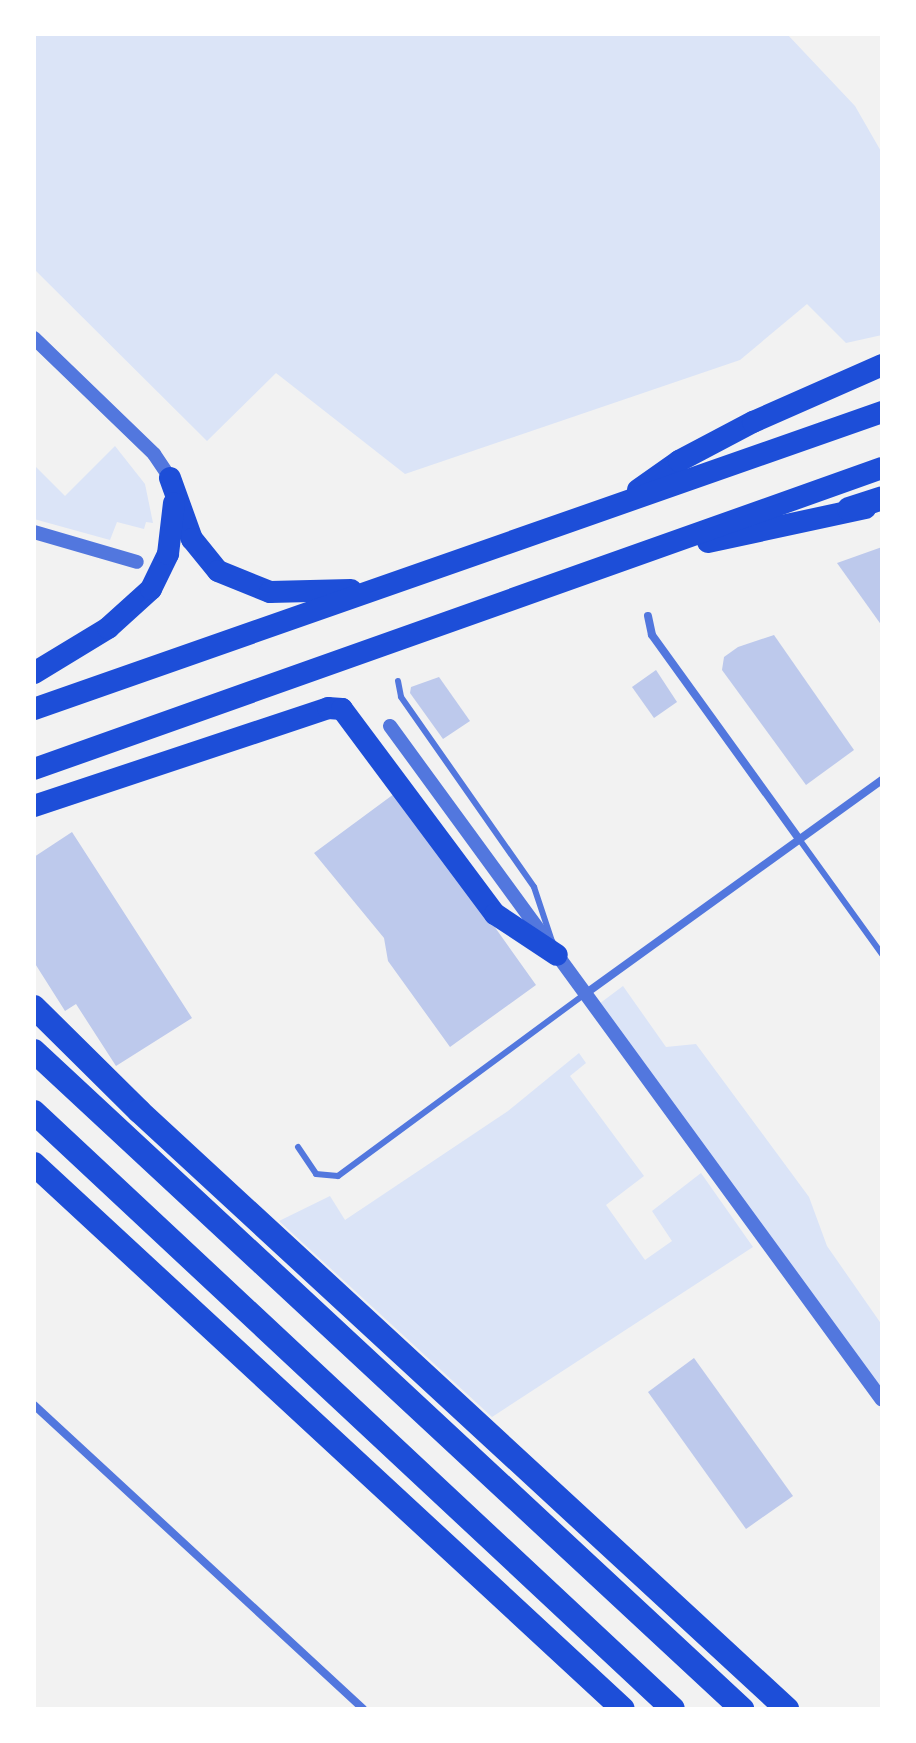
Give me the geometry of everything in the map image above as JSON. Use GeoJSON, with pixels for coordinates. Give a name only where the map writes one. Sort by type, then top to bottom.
{"type":"FeatureCollection","features":[{"type":"Feature","properties":{"kind":"highway"},"geometry":{"type":"LineString","coordinates":[[616,506],[716,442],[882,365]]}},
{"type":"Feature","properties":{"kind":"highway"},"geometry":{"type":"LineString","coordinates":[[34,709],[882,412]]}},
{"type":"Feature","properties":{"kind":"highway"},"geometry":{"type":"LineString","coordinates":[[34,769],[882,468]]}},
{"type":"Feature","properties":{"kind":"highway"},"geometry":{"type":"LineString","coordinates":[[170,478],[192,539],[225,576],[270,592],[372,589]]}},
{"type":"Feature","properties":{"kind":"highway"},"geometry":{"type":"LineString","coordinates":[[34,673],[108,628],[156,582],[172,534],[170,478]]}},
{"type":"Feature","properties":{"kind":"highway"},"geometry":{"type":"LineString","coordinates":[[640,555],[789,527],[882,498]]}},
{"type":"Feature","properties":{"kind":"highway"},"geometry":{"type":"LineString","coordinates":[[849,509],[882,507]]}},
{"type":"Feature","properties":{"kind":"highway"},"geometry":{"type":"LineString","coordinates":[[34,806],[328,708],[342,709],[495,914],[557,955]]}},
{"type":"Feature","properties":{"kind":"highway"},"geometry":{"type":"LineString","coordinates":[[34,1007],[139,1111],[787,1709]]}},
{"type":"Feature","properties":{"kind":"highway"},"geometry":{"type":"LineString","coordinates":[[34,1051],[742,1709]]}},
{"type":"Feature","properties":{"kind":"highway"},"geometry":{"type":"LineString","coordinates":[[34,1112],[673,1709]]}},
{"type":"Feature","properties":{"kind":"highway"},"geometry":{"type":"LineString","coordinates":[[34,1164],[623,1709]]}},
{"type":"Feature","properties":{"kind":"street"},"geometry":{"type":"LineString","coordinates":[[34,338],[154,454],[170,478]]}},
{"type":"Feature","properties":{"kind":"street"},"geometry":{"type":"LineString","coordinates":[[34,532],[137,562]]}},
{"type":"Feature","properties":{"kind":"street"},"geometry":{"type":"LineString","coordinates":[[648,616],[652,635],[799,839]]}},
{"type":"Feature","properties":{"kind":"street"},"geometry":{"type":"LineString","coordinates":[[390,726],[882,1400]]}},
{"type":"Feature","properties":{"kind":"street"},"geometry":{"type":"LineString","coordinates":[[585,994],[882,780]]}},
{"type":"Feature","properties":{"kind":"street"},"geometry":{"type":"LineString","coordinates":[[34,1405],[363,1709]]}},
{"type":"Feature","properties":{"kind":"lane"},"geometry":{"type":"LineString","coordinates":[[398,681],[401,697],[534,887],[557,955]]}},
{"type":"Feature","properties":{"kind":"lane"},"geometry":{"type":"LineString","coordinates":[[799,839],[882,954]]}},
{"type":"Feature","properties":{"kind":"lane"},"geometry":{"type":"LineString","coordinates":[[298,1147],[316,1174],[338,1176],[585,994]]}},
{"type":"Feature","properties":{"kind":"shaded area"},"geometry":{"type":"Polygon","coordinates":[[[34,34],[787,34],[855,106],[882,153],[882,335],[846,343],[807,304],[740,360],[405,474],[276,373],[207,441],[34,269],[34,34]]]}},
{"type":"Feature","properties":{"kind":"shaded area"},"geometry":{"type":"Polygon","coordinates":[[[115,446],[145,484],[153,523],[146,522],[144,529],[117,522],[110,540],[34,519],[34,465],[65,496],[115,446]]]}},
{"type":"Feature","properties":{"kind":"shaded area"},"geometry":{"type":"Polygon","coordinates":[[[623,986],[666,1047],[696,1044],[809,1197],[827,1246],[882,1325],[882,1389],[599,1004],[623,986]]]}},
{"type":"Feature","properties":{"kind":"shaded area"},"geometry":{"type":"Polygon","coordinates":[[[579,1053],[586,1063],[570,1076],[644,1176],[606,1205],[645,1260],[672,1241],[652,1211],[701,1173],[753,1247],[492,1417],[279,1221],[330,1196],[345,1220],[508,1111],[579,1053]]]}},
{"type":"Feature","properties":{"kind":"building"},"geometry":{"type":"Polygon","coordinates":[[[882,547],[882,626],[837,563],[882,547]]]}},
{"type":"Feature","properties":{"kind":"building"},"geometry":{"type":"Polygon","coordinates":[[[774,635],[854,750],[806,785],[722,670],[724,657],[738,647],[774,635]]]}},
{"type":"Feature","properties":{"kind":"building"},"geometry":{"type":"Polygon","coordinates":[[[656,670],[677,702],[654,718],[632,687],[656,670]]]}},
{"type":"Feature","properties":{"kind":"building"},"geometry":{"type":"Polygon","coordinates":[[[439,677],[470,721],[443,739],[410,693],[411,687],[439,677]]]}},
{"type":"Feature","properties":{"kind":"building"},"geometry":{"type":"Polygon","coordinates":[[[398,791],[536,985],[450,1047],[388,961],[384,938],[314,853],[398,791]]]}},
{"type":"Feature","properties":{"kind":"building"},"geometry":{"type":"Polygon","coordinates":[[[72,832],[192,1018],[116,1066],[76,1004],[65,1011],[34,962],[34,857],[72,832]]]}},
{"type":"Feature","properties":{"kind":"building"},"geometry":{"type":"Polygon","coordinates":[[[694,1358],[793,1496],[746,1529],[648,1392],[694,1358]]]}}]}
